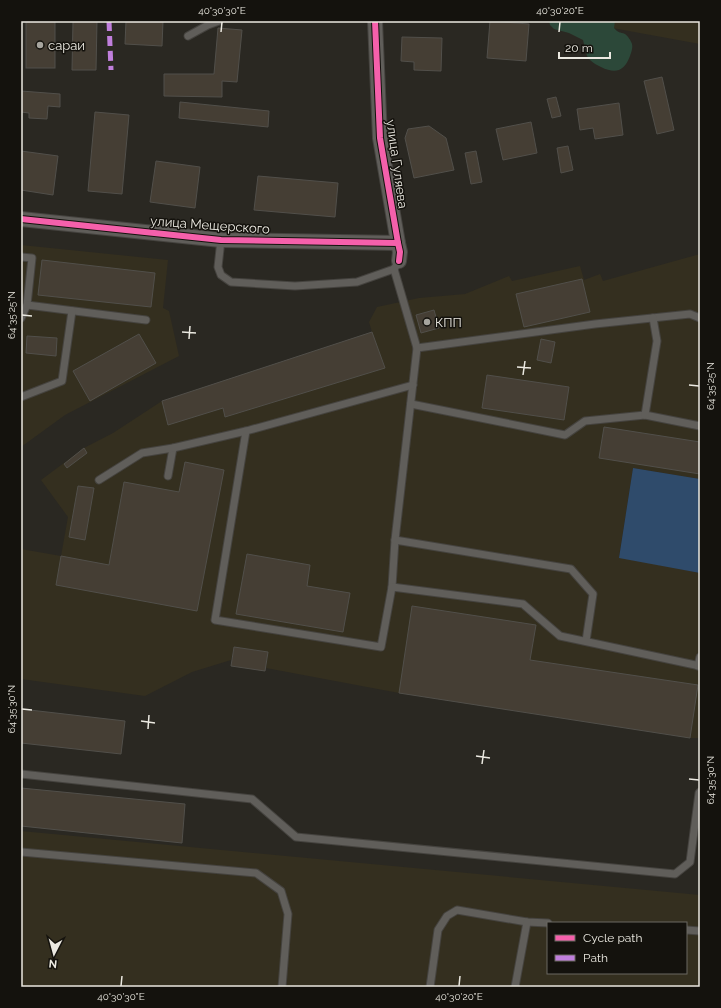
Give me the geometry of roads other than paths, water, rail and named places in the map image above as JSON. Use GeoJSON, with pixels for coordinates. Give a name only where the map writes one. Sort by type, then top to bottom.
{"type":"FeatureCollection","features":[{"type":"Feature","properties":{"kind":"street","name":"улица Гуляева"},"geometry":{"type":"LineString","coordinates":[[375,21],[380,138],[400,252],[397,265]]}},
{"type":"Feature","properties":{"kind":"street","name":"улица Мещерского"},"geometry":{"type":"LineString","coordinates":[[21,219],[221,240],[398,243]]}},
{"type":"Feature","properties":{"kind":"lane"},"geometry":{"type":"LineString","coordinates":[[188,36],[219,21]]}},
{"type":"Feature","properties":{"kind":"lane"},"geometry":{"type":"LineString","coordinates":[[221,240],[218,267],[221,276],[231,282],[295,286],[357,282],[397,265],[417,348],[395,540],[392,587],[381,647],[215,620],[246,431]]}},
{"type":"Feature","properties":{"kind":"lane"},"geometry":{"type":"LineString","coordinates":[[21,257],[32,258],[27,305],[21,318]]}},
{"type":"Feature","properties":{"kind":"lane"},"geometry":{"type":"LineString","coordinates":[[27,305],[146,320]]}},
{"type":"Feature","properties":{"kind":"lane"},"geometry":{"type":"LineString","coordinates":[[21,397],[62,381],[72,311]]}},
{"type":"Feature","properties":{"kind":"lane"},"geometry":{"type":"LineString","coordinates":[[417,348],[595,324],[690,314],[700,318]]}},
{"type":"Feature","properties":{"kind":"lane"},"geometry":{"type":"LineString","coordinates":[[645,415],[657,341],[653,318]]}},
{"type":"Feature","properties":{"kind":"lane"},"geometry":{"type":"LineString","coordinates":[[99,480],[142,453],[173,448],[246,431],[413,385]]}},
{"type":"Feature","properties":{"kind":"lane"},"geometry":{"type":"LineString","coordinates":[[411,404],[565,435],[585,422],[645,415],[700,426]]}},
{"type":"Feature","properties":{"kind":"lane"},"geometry":{"type":"LineString","coordinates":[[168,476],[173,448]]}},
{"type":"Feature","properties":{"kind":"lane"},"geometry":{"type":"LineString","coordinates":[[395,540],[570,569],[593,594],[586,641]]}},
{"type":"Feature","properties":{"kind":"lane"},"geometry":{"type":"LineString","coordinates":[[392,587],[523,604],[560,636],[699,666],[700,657]]}},
{"type":"Feature","properties":{"kind":"lane"},"geometry":{"type":"LineString","coordinates":[[21,774],[252,799],[296,837],[675,874],[690,862],[700,792]]}},
{"type":"Feature","properties":{"kind":"lane"},"geometry":{"type":"LineString","coordinates":[[21,852],[256,873],[281,891],[288,914],[282,987]]}},
{"type":"Feature","properties":{"kind":"lane"},"geometry":{"type":"LineString","coordinates":[[430,987],[438,930],[447,916],[457,910],[527,922],[547,923]]}},
{"type":"Feature","properties":{"kind":"lane"},"geometry":{"type":"LineString","coordinates":[[515,987],[527,922]]}},
{"type":"Feature","properties":{"kind":"lane"},"geometry":{"type":"LineString","coordinates":[[687,930],[700,931]]}},
{"type":"Feature","properties":{"kind":"water"},"geometry":{"type":"Polygon","coordinates":[[[633,468],[700,479],[700,573],[619,558],[633,468]]]}},
{"type":"Feature","properties":{"kind":"place","name":"сараи"},"geometry":{"type":"Point","coordinates":[40,45]}},
{"type":"Feature","properties":{"kind":"place","name":"КПП"},"geometry":{"type":"Point","coordinates":[427,322]}}]}
